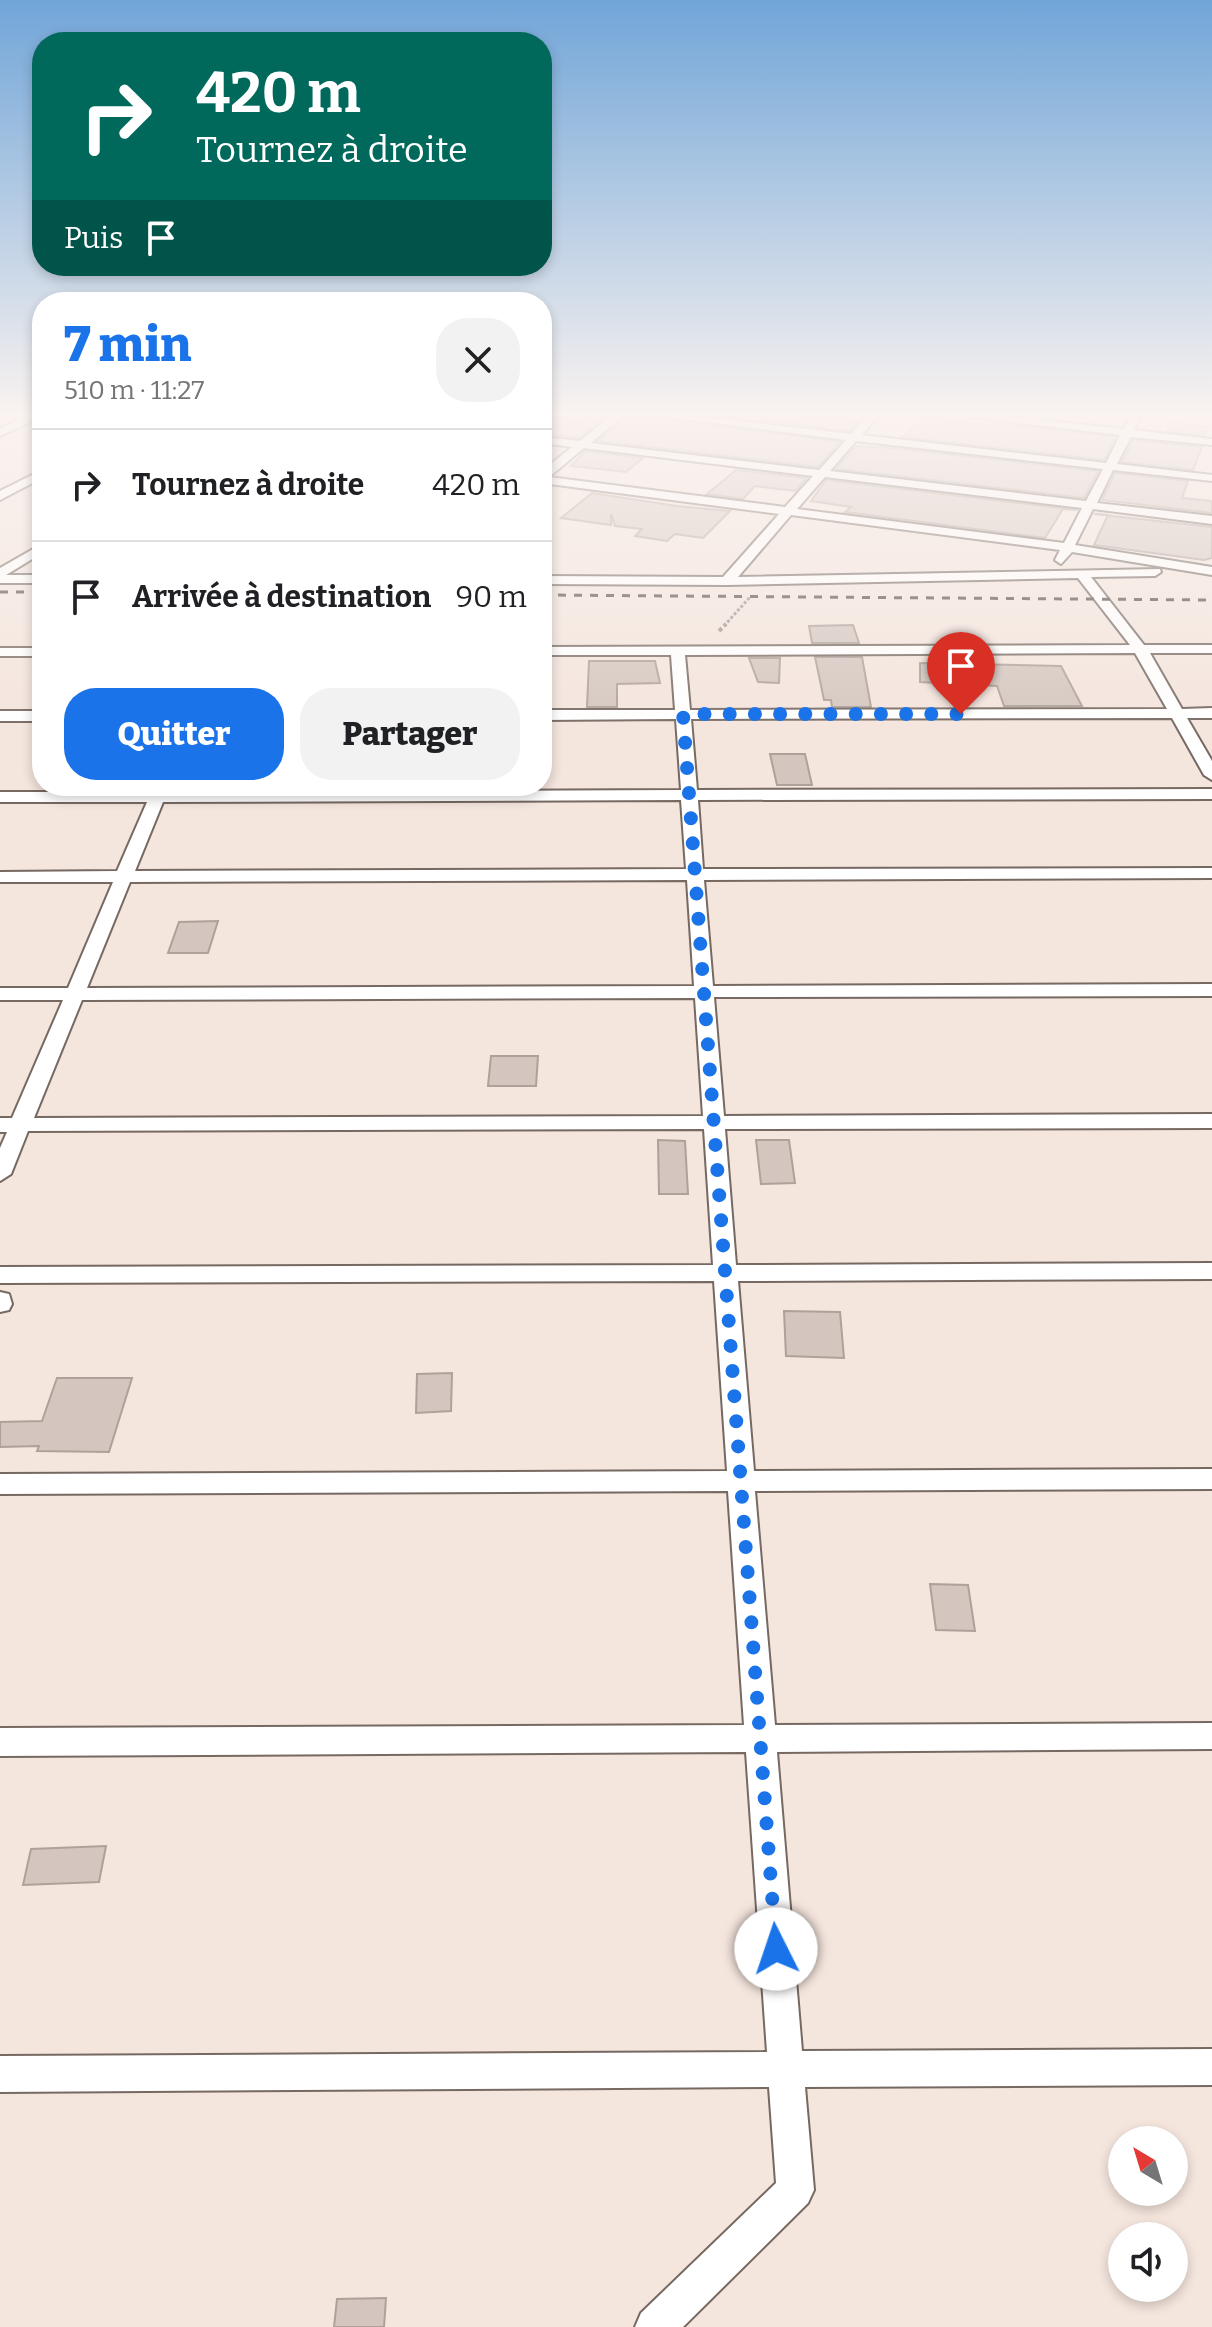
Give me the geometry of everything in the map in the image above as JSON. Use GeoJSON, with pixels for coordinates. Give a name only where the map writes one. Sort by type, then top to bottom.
{"type":"FeatureCollection","features":[{"type":"Feature","properties":{"kind":"street"},"geometry":{"type":"LineString","coordinates":[[727,581],[779,523]]}},
{"type":"Feature","properties":{"kind":"street"},"geometry":{"type":"LineString","coordinates":[[872,523],[1067,547],[1212,571]]}},
{"type":"Feature","properties":{"kind":"street"},"geometry":{"type":"LineString","coordinates":[[1053,575],[1080,523]]}},
{"type":"Feature","properties":{"kind":"street"},"geometry":{"type":"LineString","coordinates":[[0,573],[32,554]]}},
{"type":"Feature","properties":{"kind":"street"},"geometry":{"type":"LineString","coordinates":[[552,580],[727,581],[1212,571]]}},
{"type":"Feature","properties":{"kind":"street"},"geometry":{"type":"LineString","coordinates":[[1080,572],[1140,649],[1212,775]]}},
{"type":"Feature","properties":{"kind":"street"},"geometry":{"type":"LineString","coordinates":[[0,579],[32,579]]}},
{"type":"Feature","properties":{"kind":"street"},"geometry":{"type":"LineString","coordinates":[[552,651],[1212,649]]}},
{"type":"Feature","properties":{"kind":"street"},"geometry":{"type":"LineString","coordinates":[[655,2327],[795,2190],[683,714],[687,650]]}},
{"type":"Feature","properties":{"kind":"street"},"geometry":{"type":"LineString","coordinates":[[0,652],[32,652]]}},
{"type":"Feature","properties":{"kind":"street"},"geometry":{"type":"LineString","coordinates":[[552,715],[1212,713]]}},
{"type":"Feature","properties":{"kind":"street"},"geometry":{"type":"LineString","coordinates":[[0,716],[32,716]]}},
{"type":"Feature","properties":{"kind":"street"},"geometry":{"type":"LineString","coordinates":[[552,794],[1212,794]]}},
{"type":"Feature","properties":{"kind":"street"},"geometry":{"type":"LineString","coordinates":[[0,797],[32,796]]}},
{"type":"Feature","properties":{"kind":"street"},"geometry":{"type":"LineString","coordinates":[[0,1174],[10,1125],[75,994],[157,796]]}},
{"type":"Feature","properties":{"kind":"street"},"geometry":{"type":"LineString","coordinates":[[0,877],[1212,873]]}},
{"type":"Feature","properties":{"kind":"street"},"geometry":{"type":"LineString","coordinates":[[0,994],[1212,990]]}},
{"type":"Feature","properties":{"kind":"street"},"geometry":{"type":"LineString","coordinates":[[10,1125],[1212,1121]]}},
{"type":"Feature","properties":{"kind":"street"},"geometry":{"type":"LineString","coordinates":[[0,1275],[1212,1271]]}},
{"type":"Feature","properties":{"kind":"street"},"geometry":{"type":"LineString","coordinates":[[0,1484],[1212,1479]]}},
{"type":"Feature","properties":{"kind":"street"},"geometry":{"type":"LineString","coordinates":[[0,1742],[1212,1736]]}},
{"type":"Feature","properties":{"kind":"street"},"geometry":{"type":"LineString","coordinates":[[0,2074],[1212,2067]]}},
{"type":"Feature","properties":{"kind":"path"},"geometry":{"type":"LineString","coordinates":[[687,650],[731,621],[751,597],[751,580]]}},
{"type":"Feature","properties":{"kind":"building"},"geometry":{"type":"Polygon","coordinates":[[[614,523],[718,523],[703,538],[675,534],[667,541],[635,536],[642,529],[615,526],[614,523]]]}},
{"type":"Feature","properties":{"kind":"building"},"geometry":{"type":"Polygon","coordinates":[[[926,523],[1055,523],[1045,538],[926,523]]]}},
{"type":"Feature","properties":{"kind":"building"},"geometry":{"type":"Polygon","coordinates":[[[1105,523],[1170,523],[1212,527],[1212,558],[1204,560],[1094,545],[1105,523]]]}},
{"type":"Feature","properties":{"kind":"building"},"geometry":{"type":"Polygon","coordinates":[[[853,625],[859,643],[812,643],[809,626],[853,625]]]}},
{"type":"Feature","properties":{"kind":"building"},"geometry":{"type":"Polygon","coordinates":[[[815,657],[862,657],[871,707],[832,707],[831,700],[824,700],[815,657]]]}},
{"type":"Feature","properties":{"kind":"building"},"geometry":{"type":"Polygon","coordinates":[[[749,658],[780,658],[779,683],[758,682],[749,658]]]}},
{"type":"Feature","properties":{"kind":"building"},"geometry":{"type":"Polygon","coordinates":[[[589,661],[655,661],[660,683],[617,684],[617,707],[587,707],[589,661]]]}},
{"type":"Feature","properties":{"kind":"building"},"geometry":{"type":"Polygon","coordinates":[[[920,663],[1061,666],[1082,706],[1004,706],[997,686],[920,682],[920,663]]]}},
{"type":"Feature","properties":{"kind":"building"},"geometry":{"type":"Polygon","coordinates":[[[770,754],[805,754],[812,785],[777,785],[770,754]]]}},
{"type":"Feature","properties":{"kind":"building"},"geometry":{"type":"Polygon","coordinates":[[[218,921],[208,953],[168,953],[179,922],[218,921]]]}},
{"type":"Feature","properties":{"kind":"building"},"geometry":{"type":"Polygon","coordinates":[[[491,1056],[538,1056],[536,1086],[488,1086],[491,1056]]]}},
{"type":"Feature","properties":{"kind":"building"},"geometry":{"type":"Polygon","coordinates":[[[658,1140],[685,1141],[688,1194],[659,1194],[658,1140]]]}},
{"type":"Feature","properties":{"kind":"building"},"geometry":{"type":"Polygon","coordinates":[[[756,1140],[789,1140],[795,1183],[761,1184],[756,1140]]]}},
{"type":"Feature","properties":{"kind":"building"},"geometry":{"type":"Polygon","coordinates":[[[784,1311],[840,1312],[844,1358],[786,1356],[784,1311]]]}},
{"type":"Feature","properties":{"kind":"building"},"geometry":{"type":"Polygon","coordinates":[[[452,1373],[451,1411],[416,1413],[417,1374],[452,1373]]]}},
{"type":"Feature","properties":{"kind":"building"},"geometry":{"type":"Polygon","coordinates":[[[57,1378],[132,1378],[109,1452],[37,1451],[39,1446],[0,1447],[0,1422],[42,1421],[57,1378]]]}},
{"type":"Feature","properties":{"kind":"building"},"geometry":{"type":"Polygon","coordinates":[[[930,1584],[968,1585],[975,1631],[936,1630],[930,1584]]]}},
{"type":"Feature","properties":{"kind":"building"},"geometry":{"type":"Polygon","coordinates":[[[106,1846],[99,1882],[23,1885],[31,1849],[106,1846]]]}},
{"type":"Feature","properties":{"kind":"building"},"geometry":{"type":"Polygon","coordinates":[[[386,2298],[384,2327],[334,2327],[337,2299],[386,2298]]]}},
{"type":"Feature","properties":{"kind":"railway"},"geometry":{"type":"LineString","coordinates":[[0,592],[32,592]]}},
{"type":"Feature","properties":{"kind":"railway"},"geometry":{"type":"LineString","coordinates":[[552,595],[1212,600]]}},
{"type":"Feature","properties":{"kind":"route"},"geometry":{"type":"LineString","coordinates":[[776,1949],[683,714],[961,714]]}}]}
